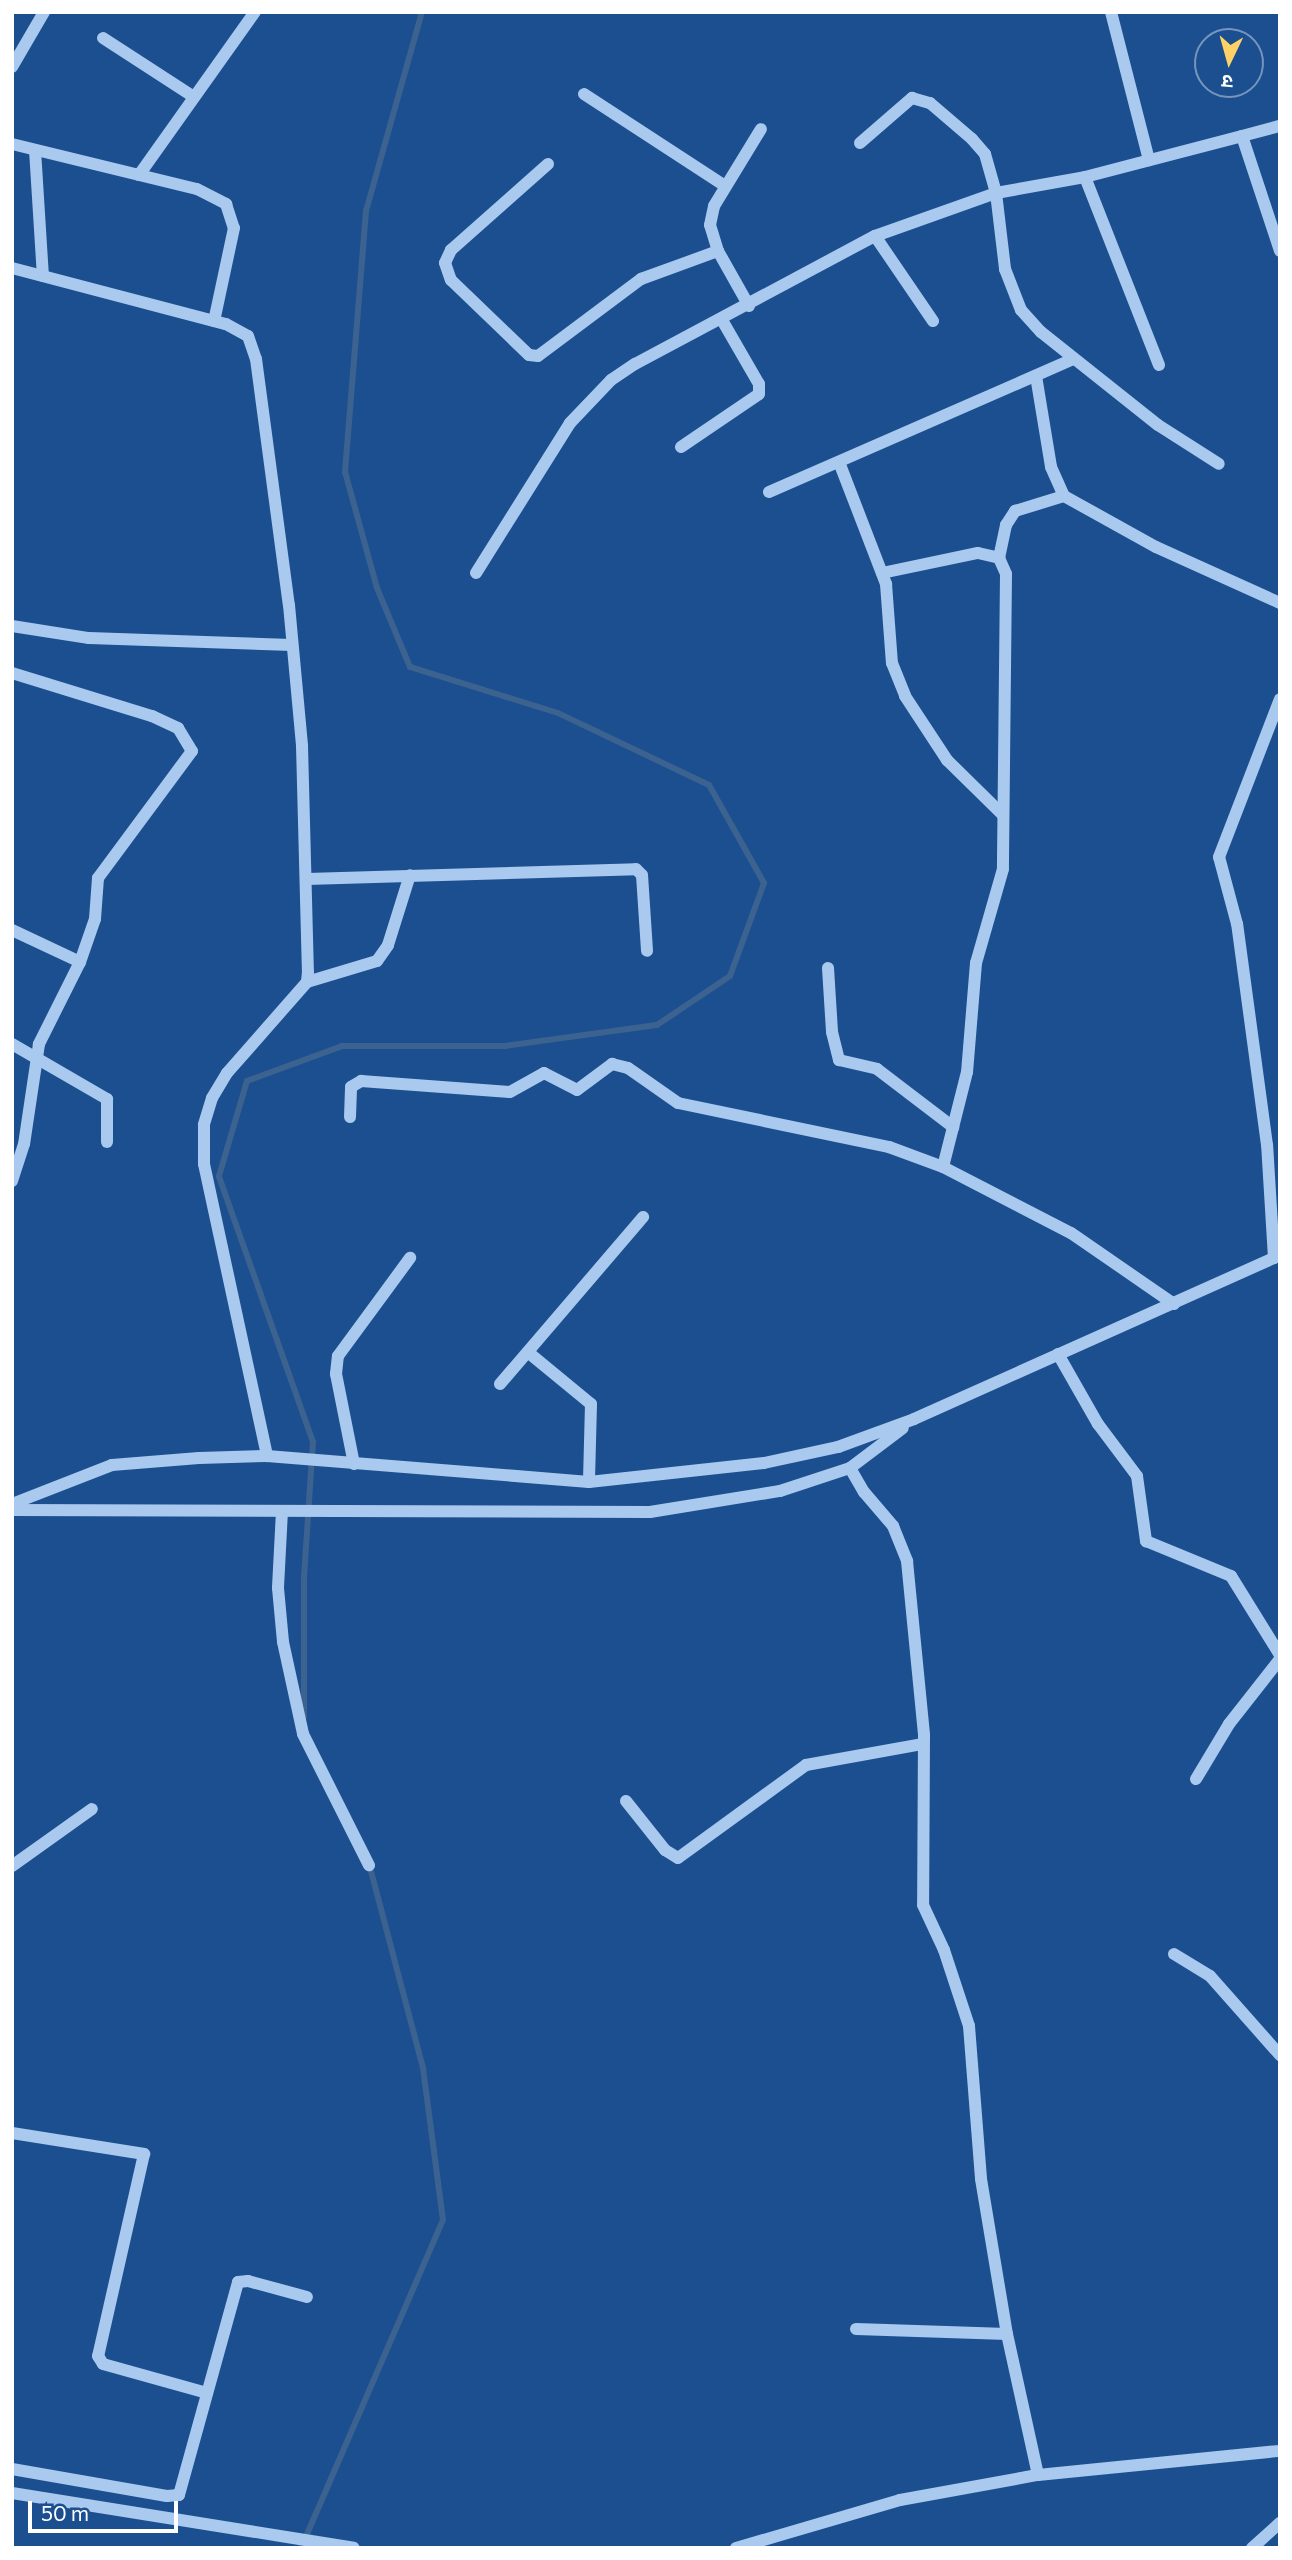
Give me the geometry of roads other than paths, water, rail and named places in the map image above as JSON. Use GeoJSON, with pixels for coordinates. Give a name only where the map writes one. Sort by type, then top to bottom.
{"type":"FeatureCollection","features":[{"type":"Feature","properties":{"kind":"street"},"geometry":{"type":"LineString","coordinates":[[12,67],[44,12]]}},
{"type":"Feature","properties":{"kind":"street"},"geometry":{"type":"LineString","coordinates":[[139,175],[255,12]]}},
{"type":"Feature","properties":{"kind":"street"},"geometry":{"type":"LineString","coordinates":[[1111,12],[1149,160]]}},
{"type":"Feature","properties":{"kind":"street"},"geometry":{"type":"LineString","coordinates":[[103,38],[194,97]]}},
{"type":"Feature","properties":{"kind":"street"},"geometry":{"type":"LineString","coordinates":[[584,94],[725,186]]}},
{"type":"Feature","properties":{"kind":"street"},"geometry":{"type":"LineString","coordinates":[[860,143],[898,106],[921,98],[980,146],[996,193],[1013,292],[1041,332],[1158,425],[1219,464]]}},
{"type":"Feature","properties":{"kind":"street"},"geometry":{"type":"LineString","coordinates":[[476,573],[542,462],[586,405],[635,364],[749,306],[875,236],[996,193],[1085,177],[1280,126]]}},
{"type":"Feature","properties":{"kind":"street"},"geometry":{"type":"LineString","coordinates":[[749,306],[718,251],[711,217],[725,186],[761,129]]}},
{"type":"Feature","properties":{"kind":"street"},"geometry":{"type":"LineString","coordinates":[[1242,136],[1280,251]]}},
{"type":"Feature","properties":{"kind":"street"},"geometry":{"type":"LineString","coordinates":[[12,144],[197,189],[226,204],[234,228],[215,321]]}},
{"type":"Feature","properties":{"kind":"street"},"geometry":{"type":"LineString","coordinates":[[34,150],[43,276]]}},
{"type":"Feature","properties":{"kind":"street"},"geometry":{"type":"LineString","coordinates":[[548,164],[451,250],[445,263],[451,280],[529,355],[538,356],[640,279],[718,251]]}},
{"type":"Feature","properties":{"kind":"street"},"geometry":{"type":"LineString","coordinates":[[1085,177],[1160,365]]}},
{"type":"Feature","properties":{"kind":"street"},"geometry":{"type":"LineString","coordinates":[[875,236],[933,321]]}},
{"type":"Feature","properties":{"kind":"street"},"geometry":{"type":"LineString","coordinates":[[12,268],[215,321],[242,331],[253,347],[292,645],[307,879],[307,982]]}},
{"type":"Feature","properties":{"kind":"street"},"geometry":{"type":"LineString","coordinates":[[681,447],[759,394],[759,384],[722,320]]}},
{"type":"Feature","properties":{"kind":"street"},"geometry":{"type":"LineString","coordinates":[[769,492],[1073,359]]}},
{"type":"Feature","properties":{"kind":"street"},"geometry":{"type":"LineString","coordinates":[[1036,376],[1051,467],[1064,496],[1156,547],[1280,603]]}},
{"type":"Feature","properties":{"kind":"street"},"geometry":{"type":"LineString","coordinates":[[839,462],[881,573],[892,663],[905,696],[947,760],[1002,814]]}},
{"type":"Feature","properties":{"kind":"street"},"geometry":{"type":"LineString","coordinates":[[943,1167],[969,1060],[976,963],[1000,889],[1006,574],[999,558],[1006,525],[1015,511],[1064,496]]}},
{"type":"Feature","properties":{"kind":"street"},"geometry":{"type":"LineString","coordinates":[[881,573],[978,552],[999,558]]}},
{"type":"Feature","properties":{"kind":"street"},"geometry":{"type":"LineString","coordinates":[[12,626],[102,639],[292,645]]}},
{"type":"Feature","properties":{"kind":"street"},"geometry":{"type":"LineString","coordinates":[[12,673],[152,716],[178,728],[191,746],[190,756],[102,870],[95,919],[80,962],[41,1038],[24,1144],[12,1181]]}},
{"type":"Feature","properties":{"kind":"street"},"geometry":{"type":"LineString","coordinates":[[12,1504],[112,1465],[267,1456],[589,1482],[764,1463],[838,1447],[914,1419],[1277,1256],[1267,1144],[1237,924],[1219,857],[1280,699]]}},
{"type":"Feature","properties":{"kind":"street"},"geometry":{"type":"LineString","coordinates":[[307,879],[636,869],[642,874],[646,951]]}},
{"type":"Feature","properties":{"kind":"street"},"geometry":{"type":"LineString","coordinates":[[267,1456],[223,1269],[204,1164],[204,1125],[212,1098],[227,1073],[307,982],[377,961],[388,945],[410,875]]}},
{"type":"Feature","properties":{"kind":"street"},"geometry":{"type":"LineString","coordinates":[[12,930],[80,962]]}},
{"type":"Feature","properties":{"kind":"street"},"geometry":{"type":"LineString","coordinates":[[828,968],[832,1032],[839,1060],[877,1069],[953,1127]]}},
{"type":"Feature","properties":{"kind":"street"},"geometry":{"type":"LineString","coordinates":[[12,1044],[107,1099],[107,1142]]}},
{"type":"Feature","properties":{"kind":"street"},"geometry":{"type":"LineString","coordinates":[[350,1117],[351,1087],[361,1081],[515,1091],[544,1073],[577,1090],[612,1064],[628,1068],[678,1103],[889,1147],[943,1167],[1070,1233],[1174,1304]]}},
{"type":"Feature","properties":{"kind":"street"},"geometry":{"type":"LineString","coordinates":[[1267,1144],[1280,1139]]}},
{"type":"Feature","properties":{"kind":"street"},"geometry":{"type":"LineString","coordinates":[[500,1384],[643,1217]]}},
{"type":"Feature","properties":{"kind":"street"},"geometry":{"type":"LineString","coordinates":[[354,1464],[338,1389],[338,1356],[410,1258]]}},
{"type":"Feature","properties":{"kind":"street"},"geometry":{"type":"LineString","coordinates":[[529,1353],[591,1404],[589,1482]]}},
{"type":"Feature","properties":{"kind":"street"},"geometry":{"type":"LineString","coordinates":[[1058,1354],[1098,1424],[1137,1476],[1146,1541],[1231,1576],[1280,1657],[1229,1724],[1196,1779]]}},
{"type":"Feature","properties":{"kind":"street"},"geometry":{"type":"LineString","coordinates":[[12,1510],[288,1511],[352,1508],[650,1512],[780,1491],[850,1468],[914,1419]]}},
{"type":"Feature","properties":{"kind":"street"},"geometry":{"type":"LineString","coordinates":[[850,1468],[904,1546],[923,1744],[923,1905],[944,1950],[970,2034],[981,2179],[1007,2334],[1038,2475]]}},
{"type":"Feature","properties":{"kind":"street"},"geometry":{"type":"LineString","coordinates":[[288,1511],[278,1588],[283,1642],[303,1734],[369,1865]]}},
{"type":"Feature","properties":{"kind":"street"},"geometry":{"type":"LineString","coordinates":[[626,1801],[664,1850],[678,1858],[806,1765],[923,1744]]}},
{"type":"Feature","properties":{"kind":"street"},"geometry":{"type":"LineString","coordinates":[[12,1866],[92,1810]]}},
{"type":"Feature","properties":{"kind":"street"},"geometry":{"type":"LineString","coordinates":[[1174,1954],[1210,1976],[1280,2055]]}},
{"type":"Feature","properties":{"kind":"street"},"geometry":{"type":"LineString","coordinates":[[12,2133],[144,2154],[99,2361],[207,2393]]}},
{"type":"Feature","properties":{"kind":"street"},"geometry":{"type":"LineString","coordinates":[[12,2469],[173,2497],[182,2490],[238,2282],[248,2281],[307,2297]]}},
{"type":"Feature","properties":{"kind":"street"},"geometry":{"type":"LineString","coordinates":[[856,2329],[1007,2334]]}},
{"type":"Feature","properties":{"kind":"street"},"geometry":{"type":"LineString","coordinates":[[736,2548],[900,2500],[1038,2475],[1280,2451]]}},
{"type":"Feature","properties":{"kind":"street"},"geometry":{"type":"LineString","coordinates":[[12,2493],[129,2514],[354,2548]]}},
{"type":"Feature","properties":{"kind":"street"},"geometry":{"type":"LineString","coordinates":[[1252,2548],[1280,2523]]}},
{"type":"Feature","properties":{"kind":"waterway"},"geometry":{"type":"LineString","coordinates":[[304,1717],[304,1577],[313,1442],[219,1176],[247,1081],[342,1046],[505,1046],[657,1025],[730,976],[764,883],[709,785],[558,713],[410,667],[377,588],[345,472],[366,211],[422,12]]}},
{"type":"Feature","properties":{"kind":"waterway"},"geometry":{"type":"LineString","coordinates":[[301,2548],[443,2220],[423,2068],[369,1863]]}}]}
